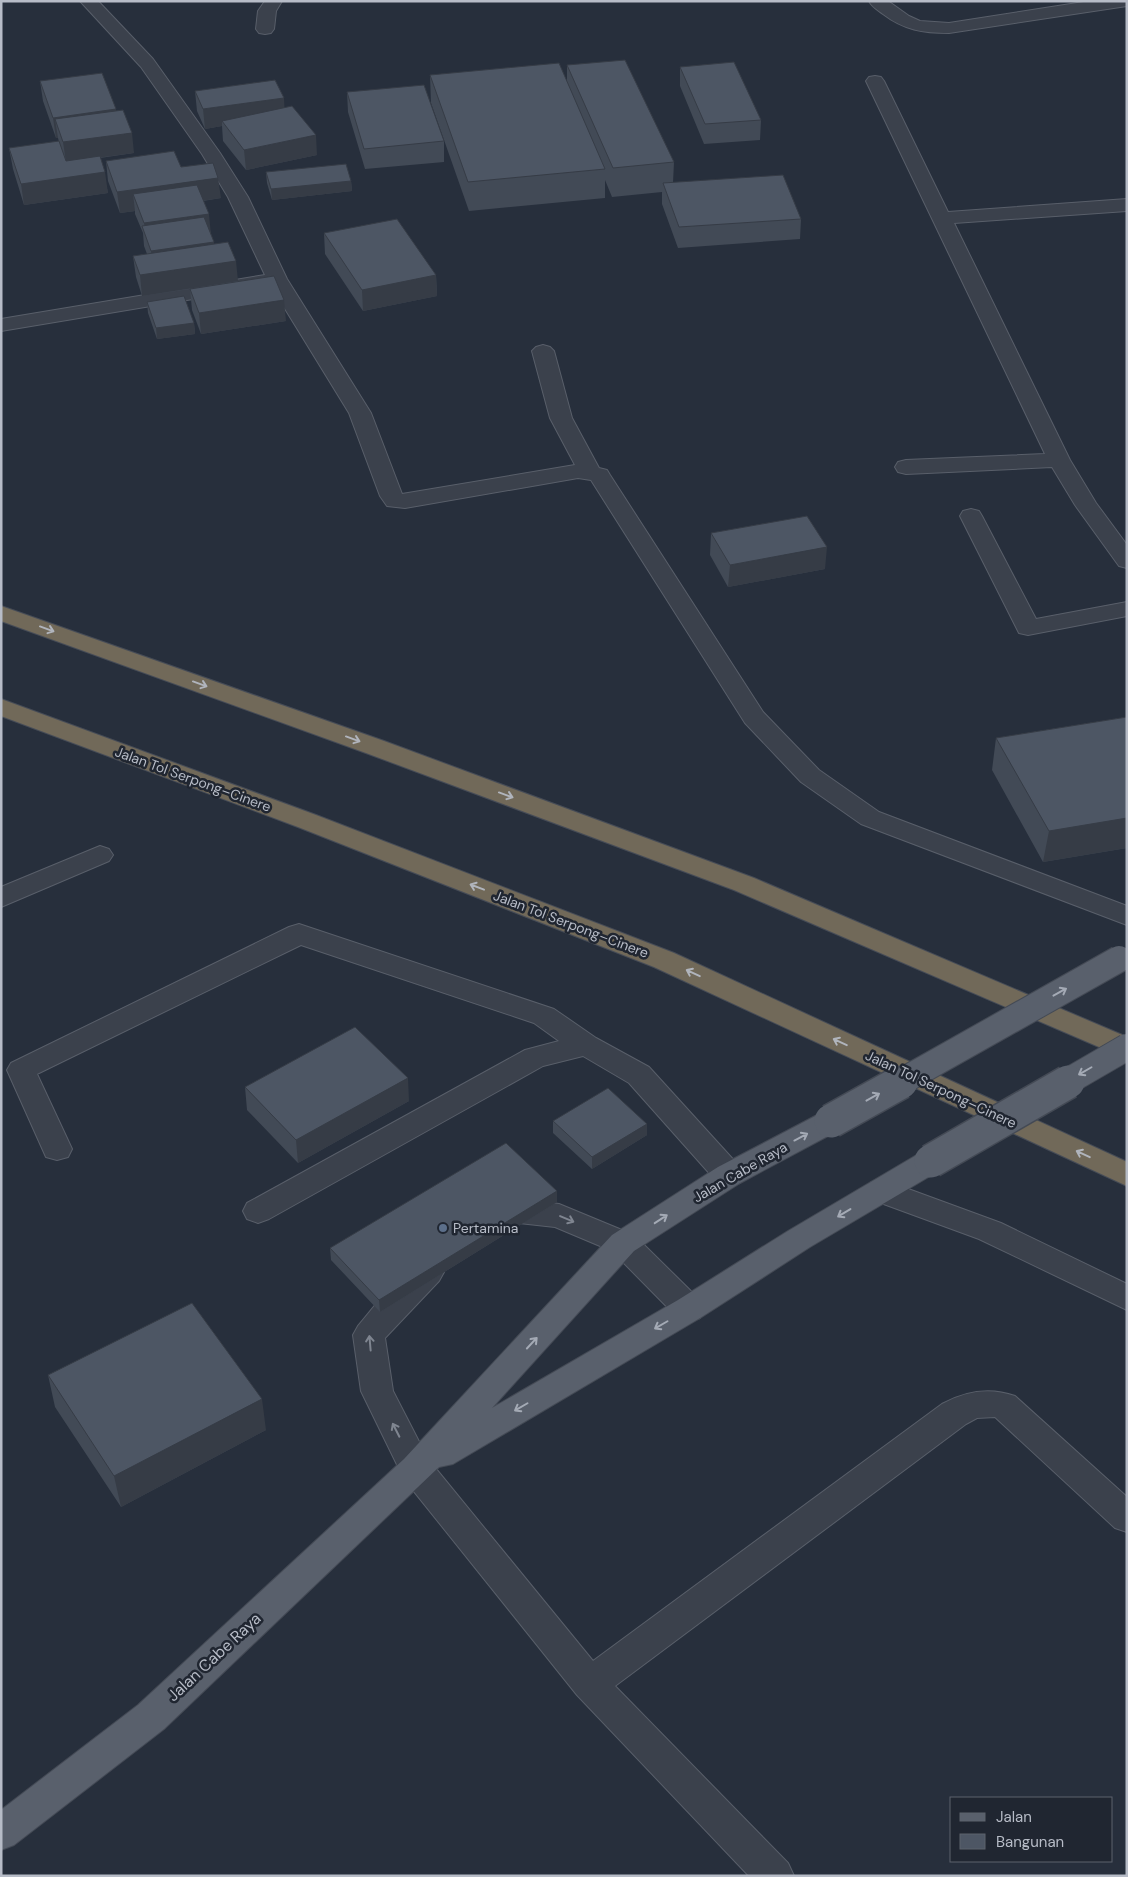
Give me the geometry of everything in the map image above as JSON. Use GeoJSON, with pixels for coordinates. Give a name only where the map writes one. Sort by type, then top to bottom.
{"type":"FeatureCollection","features":[{"type":"Feature","properties":{"kind":"highway"},"geometry":{"type":"LineString","coordinates":[[1,613],[375,747],[744,884],[1127,1048]]}},
{"type":"Feature","properties":{"kind":"highway","name":"Jalan Tol Serpong–Cinere"},"geometry":{"type":"LineString","coordinates":[[1,707],[307,821],[664,960],[1127,1175]]}},
{"type":"Feature","properties":{"kind":"main road","name":"Jalan Cabe Raya"},"geometry":{"type":"LineString","coordinates":[[1,1833],[151,1717],[416,1469],[623,1243],[729,1175],[830,1121],[1123,957]]}},
{"type":"Feature","properties":{"kind":"main road","name":"Jalan Cabe Raya"},"geometry":{"type":"LineString","coordinates":[[416,1469],[688,1309],[931,1161],[1127,1048]]}},
{"type":"Feature","properties":{"kind":"street"},"geometry":{"type":"LineString","coordinates":[[88,1],[147,63],[211,153],[238,197],[277,279],[360,413],[391,496],[395,501],[405,501],[578,471],[598,475],[754,716],[810,776],[870,818],[1127,916]]}},
{"type":"Feature","properties":{"kind":"street"},"geometry":{"type":"LineString","coordinates":[[265,29],[267,11],[274,1]]}},
{"type":"Feature","properties":{"kind":"street"},"geometry":{"type":"LineString","coordinates":[[877,1],[907,25],[949,28],[1126,1]]}},
{"type":"Feature","properties":{"kind":"street"},"geometry":{"type":"LineString","coordinates":[[874,81],[1059,460],[1086,505],[1127,561]]}},
{"type":"Feature","properties":{"kind":"street"},"geometry":{"type":"LineString","coordinates":[[942,218],[1127,205]]}},
{"type":"Feature","properties":{"kind":"street"},"geometry":{"type":"LineString","coordinates":[[1,325],[277,279]]}},
{"type":"Feature","properties":{"kind":"street"},"geometry":{"type":"LineString","coordinates":[[543,351],[561,418],[590,472]]}},
{"type":"Feature","properties":{"kind":"street"},"geometry":{"type":"LineString","coordinates":[[906,466],[1059,460]]}},
{"type":"Feature","properties":{"kind":"street"},"geometry":{"type":"LineString","coordinates":[[971,516],[1028,628],[1127,610]]}},
{"type":"Feature","properties":{"kind":"street"},"geometry":{"type":"LineString","coordinates":[[1,898],[100,855]]}},
{"type":"Feature","properties":{"kind":"street"},"geometry":{"type":"LineString","coordinates":[[57,1149],[21,1070],[299,934],[544,1016],[586,1045],[639,1075],[729,1175]]}},
{"type":"Feature","properties":{"kind":"street"},"geometry":{"type":"LineString","coordinates":[[258,1211],[535,1057],[586,1045]]}},
{"type":"Feature","properties":{"kind":"street"},"geometry":{"type":"LineString","coordinates":[[881,1191],[990,1231],[1127,1298]]}},
{"type":"Feature","properties":{"kind":"street"},"geometry":{"type":"LineString","coordinates":[[520,1211],[560,1216],[623,1243],[688,1309]]}},
{"type":"Feature","properties":{"kind":"street"},"geometry":{"type":"LineString","coordinates":[[452,1251],[410,1288],[369,1336],[376,1391],[416,1469],[590,1684],[775,1876]]}},
{"type":"Feature","properties":{"kind":"street"},"geometry":{"type":"LineString","coordinates":[[590,1684],[954,1414],[972,1404],[1003,1405],[1127,1518]]}},
{"type":"Feature","properties":{"kind":"building"},"geometry":{"type":"Polygon","coordinates":[[[625,60],[674,162],[613,168],[567,65],[625,60]]]}},
{"type":"Feature","properties":{"kind":"building"},"geometry":{"type":"Polygon","coordinates":[[[734,62],[761,120],[705,124],[680,67],[734,62]]]}},
{"type":"Feature","properties":{"kind":"building"},"geometry":{"type":"Polygon","coordinates":[[[559,63],[605,169],[468,182],[430,75],[559,63]]]}},
{"type":"Feature","properties":{"kind":"building"},"geometry":{"type":"Polygon","coordinates":[[[102,73],[116,109],[53,118],[40,81],[102,73]]]}},
{"type":"Feature","properties":{"kind":"building"},"geometry":{"type":"Polygon","coordinates":[[[275,80],[284,98],[203,109],[195,91],[275,80]]]}},
{"type":"Feature","properties":{"kind":"building"},"geometry":{"type":"Polygon","coordinates":[[[424,85],[444,141],[364,149],[347,92],[424,85]]]}},
{"type":"Feature","properties":{"kind":"building"},"geometry":{"type":"Polygon","coordinates":[[[292,106],[316,135],[244,150],[222,121],[292,106]]]}},
{"type":"Feature","properties":{"kind":"building"},"geometry":{"type":"Polygon","coordinates":[[[123,110],[132,133],[63,142],[55,119],[123,110]]]}},
{"type":"Feature","properties":{"kind":"building"},"geometry":{"type":"Polygon","coordinates":[[[59,141],[66,161],[100,156],[105,172],[21,184],[9,148],[59,141]]]}},
{"type":"Feature","properties":{"kind":"building"},"geometry":{"type":"Polygon","coordinates":[[[174,151],[181,167],[213,163],[218,178],[117,192],[106,161],[174,151]]]}},
{"type":"Feature","properties":{"kind":"building"},"geometry":{"type":"Polygon","coordinates":[[[346,164],[351,181],[271,189],[266,172],[346,164]]]}},
{"type":"Feature","properties":{"kind":"building"},"geometry":{"type":"Polygon","coordinates":[[[783,175],[801,219],[679,227],[663,183],[783,175]]]}},
{"type":"Feature","properties":{"kind":"building"},"geometry":{"type":"Polygon","coordinates":[[[197,185],[209,214],[144,223],[133,194],[197,185]]]}},
{"type":"Feature","properties":{"kind":"building"},"geometry":{"type":"Polygon","coordinates":[[[204,217],[214,242],[151,251],[142,226],[204,217]]]}},
{"type":"Feature","properties":{"kind":"building"},"geometry":{"type":"Polygon","coordinates":[[[397,219],[436,275],[362,290],[324,233],[397,219]]]}},
{"type":"Feature","properties":{"kind":"building"},"geometry":{"type":"Polygon","coordinates":[[[228,242],[236,261],[140,275],[133,256],[228,242]]]}},
{"type":"Feature","properties":{"kind":"building"},"geometry":{"type":"Polygon","coordinates":[[[274,276],[284,300],[199,313],[190,289],[274,276]]]}},
{"type":"Feature","properties":{"kind":"building"},"geometry":{"type":"Polygon","coordinates":[[[184,296],[194,323],[156,328],[147,302],[184,296]]]}},
{"type":"Feature","properties":{"kind":"building"},"geometry":{"type":"Polygon","coordinates":[[[807,516],[827,547],[730,565],[711,533],[807,516]]]}},
{"type":"Feature","properties":{"kind":"building"},"geometry":{"type":"Polygon","coordinates":[[[1127,717],[1127,818],[1049,831],[996,738],[1127,717]]]}},
{"type":"Feature","properties":{"kind":"building"},"geometry":{"type":"Polygon","coordinates":[[[355,1027],[408,1078],[296,1140],[245,1087],[355,1027]]]}},
{"type":"Feature","properties":{"kind":"building"},"geometry":{"type":"Polygon","coordinates":[[[608,1088],[647,1124],[592,1157],[553,1121],[608,1088]]]}},
{"type":"Feature","properties":{"kind":"building"},"geometry":{"type":"Polygon","coordinates":[[[506,1143],[557,1191],[379,1300],[330,1248],[506,1143]]]}},
{"type":"Feature","properties":{"kind":"building"},"geometry":{"type":"Polygon","coordinates":[[[192,1303],[262,1399],[114,1476],[48,1375],[192,1303]]]}},
{"type":"Feature","properties":{"kind":"place","name":"Pertamina"},"geometry":{"type":"Point","coordinates":[443,1228]}}]}
